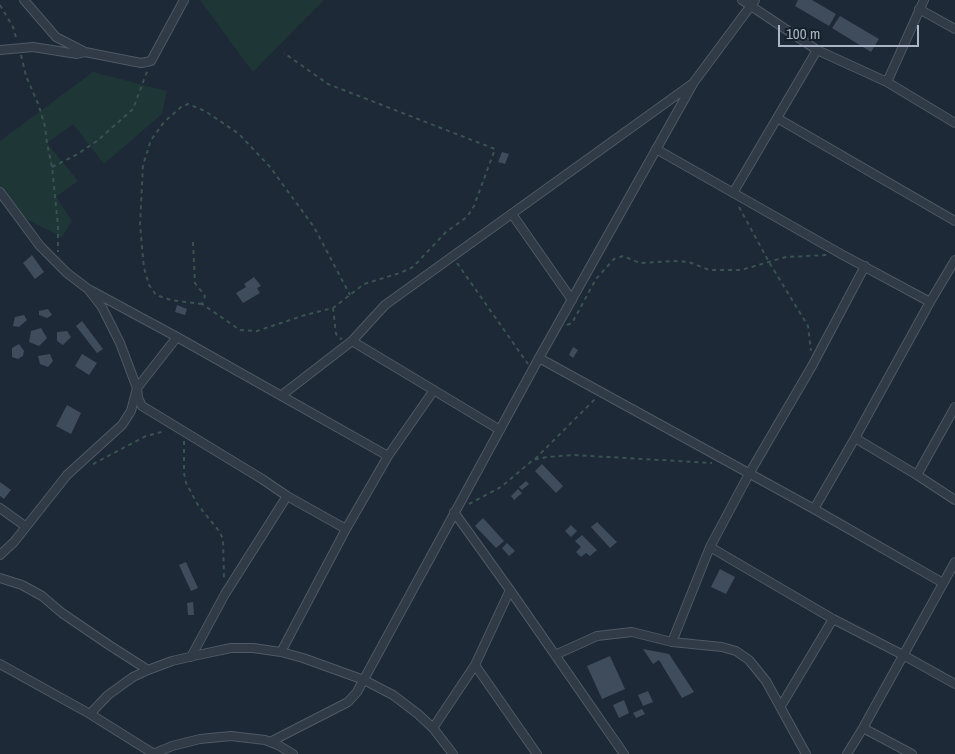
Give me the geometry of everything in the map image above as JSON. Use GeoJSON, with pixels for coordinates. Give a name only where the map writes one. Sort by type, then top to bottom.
{"type":"FeatureCollection","features":[{"type":"Feature","properties":{"kind":"street"},"geometry":{"type":"LineString","coordinates":[[24,0],[56,37],[85,52],[141,63],[151,61],[184,0]]}},
{"type":"Feature","properties":{"kind":"street"},"geometry":{"type":"LineString","coordinates":[[742,0],[753,3],[817,50],[887,82],[955,123]]}},
{"type":"Feature","properties":{"kind":"street"},"geometry":{"type":"LineString","coordinates":[[887,82],[924,0]]}},
{"type":"Feature","properties":{"kind":"street"},"geometry":{"type":"LineString","coordinates":[[270,742],[348,702],[357,692],[539,358],[694,82],[753,3]]}},
{"type":"Feature","properties":{"kind":"street"},"geometry":{"type":"LineString","coordinates":[[919,9],[955,29]]}},
{"type":"Feature","properties":{"kind":"street"},"geometry":{"type":"LineString","coordinates":[[0,50],[33,47],[78,54],[85,52]]}},
{"type":"Feature","properties":{"kind":"street"},"geometry":{"type":"LineString","coordinates":[[733,193],[817,50]]}},
{"type":"Feature","properties":{"kind":"street"},"geometry":{"type":"LineString","coordinates":[[282,395],[352,341],[385,305],[694,82]]}},
{"type":"Feature","properties":{"kind":"street"},"geometry":{"type":"LineString","coordinates":[[777,118],[955,221]]}},
{"type":"Feature","properties":{"kind":"street"},"geometry":{"type":"LineString","coordinates":[[656,149],[930,302]]}},
{"type":"Feature","properties":{"kind":"street"},"geometry":{"type":"LineString","coordinates":[[0,192],[40,246],[67,273],[88,289],[177,336],[388,456]]}},
{"type":"Feature","properties":{"kind":"street"},"geometry":{"type":"LineString","coordinates":[[512,214],[572,300]]}},
{"type":"Feature","properties":{"kind":"street"},"geometry":{"type":"LineString","coordinates":[[814,509],[955,260]]}},
{"type":"Feature","properties":{"kind":"street"},"geometry":{"type":"LineString","coordinates":[[672,642],[710,547],[749,474],[812,366],[865,266]]}},
{"type":"Feature","properties":{"kind":"street"},"geometry":{"type":"LineString","coordinates":[[88,289],[102,307],[112,326],[137,388],[138,398],[142,406],[287,496],[346,529]]}},
{"type":"Feature","properties":{"kind":"street"},"geometry":{"type":"LineString","coordinates":[[0,555],[14,542],[67,475],[122,425],[131,412],[137,388],[177,336]]}},
{"type":"Feature","properties":{"kind":"street"},"geometry":{"type":"LineString","coordinates":[[352,341],[500,430]]}},
{"type":"Feature","properties":{"kind":"street"},"geometry":{"type":"LineString","coordinates":[[539,358],[814,509],[943,583]]}},
{"type":"Feature","properties":{"kind":"street"},"geometry":{"type":"LineString","coordinates":[[281,652],[346,529],[388,456],[434,390]]}},
{"type":"Feature","properties":{"kind":"street"},"geometry":{"type":"LineString","coordinates":[[917,475],[955,408]]}},
{"type":"Feature","properties":{"kind":"street"},"geometry":{"type":"LineString","coordinates":[[855,438],[955,500]]}},
{"type":"Feature","properties":{"kind":"street"},"geometry":{"type":"LineString","coordinates":[[191,656],[225,594],[287,496]]}},
{"type":"Feature","properties":{"kind":"street"},"geometry":{"type":"LineString","coordinates":[[0,508],[25,526]]}},
{"type":"Feature","properties":{"kind":"street"},"geometry":{"type":"LineString","coordinates":[[454,512],[624,754]]}},
{"type":"Feature","properties":{"kind":"street"},"geometry":{"type":"LineString","coordinates":[[710,547],[833,619],[955,684]]}},
{"type":"Feature","properties":{"kind":"street"},"geometry":{"type":"LineString","coordinates":[[847,754],[955,562]]}},
{"type":"Feature","properties":{"kind":"street"},"geometry":{"type":"LineString","coordinates":[[0,578],[22,585],[42,596],[62,613],[148,670]]}},
{"type":"Feature","properties":{"kind":"street"},"geometry":{"type":"LineString","coordinates":[[433,728],[475,664],[510,590]]}},
{"type":"Feature","properties":{"kind":"street"},"geometry":{"type":"LineString","coordinates":[[781,706],[833,619]]}},
{"type":"Feature","properties":{"kind":"street"},"geometry":{"type":"LineString","coordinates":[[556,655],[597,636],[632,632],[672,642],[722,647],[736,651],[749,660],[760,674],[781,706],[806,754]]}},
{"type":"Feature","properties":{"kind":"street"},"geometry":{"type":"LineString","coordinates":[[90,714],[108,695],[132,677],[191,656],[241,647],[281,652],[364,680],[405,704],[433,728],[453,754]]}},
{"type":"Feature","properties":{"kind":"street"},"geometry":{"type":"LineString","coordinates":[[0,664],[90,714],[154,754],[185,743],[218,737],[245,737],[270,742],[293,754]]}},
{"type":"Feature","properties":{"kind":"street"},"geometry":{"type":"LineString","coordinates":[[475,664],[537,754]]}},
{"type":"Feature","properties":{"kind":"street"},"geometry":{"type":"LineString","coordinates":[[863,728],[912,754]]}},
{"type":"Feature","properties":{"kind":"path"},"geometry":{"type":"LineString","coordinates":[[0,5],[14,27],[26,76],[39,106],[45,127],[52,167],[58,226],[58,254]]}},
{"type":"Feature","properties":{"kind":"path"},"geometry":{"type":"LineString","coordinates":[[284,53],[328,84],[495,149],[474,206],[467,217],[446,232],[414,267],[364,284],[350,295],[333,308],[257,331],[240,330],[202,304],[171,300],[156,295],[149,285],[144,268],[140,225],[143,165],[151,140],[164,122],[181,107],[188,104],[205,111],[239,134],[270,167],[314,227],[350,295]]}},
{"type":"Feature","properties":{"kind":"path"},"geometry":{"type":"LineString","coordinates":[[52,167],[76,155],[97,141],[133,109],[151,61]]}},
{"type":"Feature","properties":{"kind":"path"},"geometry":{"type":"LineString","coordinates":[[733,193],[769,262],[808,326],[812,366]]}},
{"type":"Feature","properties":{"kind":"path"},"geometry":{"type":"LineString","coordinates":[[193,242],[195,283],[204,296],[202,304]]}},
{"type":"Feature","properties":{"kind":"path"},"geometry":{"type":"LineString","coordinates":[[556,330],[572,323],[596,279],[614,260],[623,256],[640,263],[672,260],[689,262],[709,270],[741,270],[786,257],[841,254]]}},
{"type":"Feature","properties":{"kind":"path"},"geometry":{"type":"LineString","coordinates":[[453,257],[533,371]]}},
{"type":"Feature","properties":{"kind":"path"},"geometry":{"type":"LineString","coordinates":[[333,308],[337,336],[352,341]]}},
{"type":"Feature","properties":{"kind":"path"},"geometry":{"type":"LineString","coordinates":[[454,512],[501,487],[533,460],[601,393]]}},
{"type":"Feature","properties":{"kind":"path"},"geometry":{"type":"LineString","coordinates":[[80,464],[92,464],[146,436],[163,430],[170,431]]}},
{"type":"Feature","properties":{"kind":"path"},"geometry":{"type":"LineString","coordinates":[[185,431],[184,473],[186,483],[198,505],[219,531],[223,539],[225,594]]}},
{"type":"Feature","properties":{"kind":"path"},"geometry":{"type":"LineString","coordinates":[[533,460],[574,455],[729,464]]}},
{"type":"Feature","properties":{"kind":"green space"},"geometry":{"type":"Polygon","coordinates":[[[200,0],[324,0],[253,72],[200,0]]]}},
{"type":"Feature","properties":{"kind":"green space"},"geometry":{"type":"Polygon","coordinates":[[[93,72],[167,91],[162,114],[104,164],[73,124],[47,143],[78,181],[56,197],[72,221],[62,237],[14,213],[0,194],[0,141],[93,72]]]}},
{"type":"Feature","properties":{"kind":"building"},"geometry":{"type":"Polygon","coordinates":[[[798,0],[812,0],[836,14],[829,26],[795,6],[798,0]]]}},
{"type":"Feature","properties":{"kind":"building"},"geometry":{"type":"Polygon","coordinates":[[[840,16],[879,39],[871,52],[832,28],[840,16]]]}},
{"type":"Feature","properties":{"kind":"building"},"geometry":{"type":"Polygon","coordinates":[[[502,152],[509,154],[505,164],[498,162],[502,152]]]}},
{"type":"Feature","properties":{"kind":"building"},"geometry":{"type":"Polygon","coordinates":[[[32,255],[44,272],[35,279],[23,263],[32,255]]]}},
{"type":"Feature","properties":{"kind":"building"},"geometry":{"type":"Polygon","coordinates":[[[254,277],[261,286],[257,288],[260,293],[243,303],[236,293],[246,287],[244,284],[254,277]]]}},
{"type":"Feature","properties":{"kind":"building"},"geometry":{"type":"Polygon","coordinates":[[[177,305],[187,309],[185,315],[175,312],[177,305]]]}},
{"type":"Feature","properties":{"kind":"building"},"geometry":{"type":"Polygon","coordinates":[[[48,309],[52,315],[47,318],[39,315],[39,311],[48,309]]]}},
{"type":"Feature","properties":{"kind":"building"},"geometry":{"type":"Polygon","coordinates":[[[24,315],[27,320],[19,327],[13,326],[15,317],[24,315]]]}},
{"type":"Feature","properties":{"kind":"building"},"geometry":{"type":"Polygon","coordinates":[[[82,321],[103,349],[97,353],[76,326],[82,321]]]}},
{"type":"Feature","properties":{"kind":"building"},"geometry":{"type":"Polygon","coordinates":[[[41,328],[47,338],[39,346],[29,342],[31,331],[41,328]]]}},
{"type":"Feature","properties":{"kind":"building"},"geometry":{"type":"Polygon","coordinates":[[[67,331],[71,337],[63,345],[57,341],[57,332],[67,331]]]}},
{"type":"Feature","properties":{"kind":"building"},"geometry":{"type":"Polygon","coordinates":[[[19,344],[24,351],[23,356],[18,359],[12,357],[12,348],[19,344]]]}},
{"type":"Feature","properties":{"kind":"building"},"geometry":{"type":"Polygon","coordinates":[[[573,347],[578,350],[573,358],[569,355],[573,347]]]}},
{"type":"Feature","properties":{"kind":"building"},"geometry":{"type":"Polygon","coordinates":[[[50,354],[53,361],[48,367],[40,364],[38,356],[50,354]]]}},
{"type":"Feature","properties":{"kind":"building"},"geometry":{"type":"Polygon","coordinates":[[[82,354],[97,363],[89,375],[75,366],[82,354]]]}},
{"type":"Feature","properties":{"kind":"building"},"geometry":{"type":"Polygon","coordinates":[[[67,405],[81,413],[71,434],[56,426],[67,405]]]}},
{"type":"Feature","properties":{"kind":"building"},"geometry":{"type":"Polygon","coordinates":[[[542,464],[563,486],[556,493],[535,471],[542,464]]]}},
{"type":"Feature","properties":{"kind":"building"},"geometry":{"type":"Polygon","coordinates":[[[526,481],[529,484],[522,490],[519,487],[526,481]]]}},
{"type":"Feature","properties":{"kind":"building"},"geometry":{"type":"Polygon","coordinates":[[[0,482],[11,490],[4,499],[0,496],[0,482]]]}},
{"type":"Feature","properties":{"kind":"building"},"geometry":{"type":"Polygon","coordinates":[[[518,489],[522,493],[514,500],[511,496],[518,489]]]}},
{"type":"Feature","properties":{"kind":"building"},"geometry":{"type":"Polygon","coordinates":[[[483,518],[504,541],[496,548],[475,526],[483,518]]]}},
{"type":"Feature","properties":{"kind":"building"},"geometry":{"type":"Polygon","coordinates":[[[597,522],[617,542],[610,548],[591,527],[597,522]]]}},
{"type":"Feature","properties":{"kind":"building"},"geometry":{"type":"Polygon","coordinates":[[[571,525],[577,531],[571,537],[565,531],[571,525]]]}},
{"type":"Feature","properties":{"kind":"building"},"geometry":{"type":"Polygon","coordinates":[[[582,535],[597,550],[590,556],[586,553],[581,557],[576,552],[581,547],[575,541],[582,535]]]}},
{"type":"Feature","properties":{"kind":"building"},"geometry":{"type":"Polygon","coordinates":[[[507,543],[515,551],[509,556],[502,548],[507,543]]]}},
{"type":"Feature","properties":{"kind":"building"},"geometry":{"type":"Polygon","coordinates":[[[186,562],[198,588],[191,591],[179,565],[186,562]]]}},
{"type":"Feature","properties":{"kind":"building"},"geometry":{"type":"Polygon","coordinates":[[[720,569],[735,577],[726,594],[711,587],[720,569]]]}},
{"type":"Feature","properties":{"kind":"building"},"geometry":{"type":"Polygon","coordinates":[[[193,602],[194,615],[188,615],[187,603],[193,602]]]}},
{"type":"Feature","properties":{"kind":"building"},"geometry":{"type":"Polygon","coordinates":[[[643,649],[669,654],[694,692],[682,698],[659,660],[653,664],[643,649]]]}},
{"type":"Feature","properties":{"kind":"building"},"geometry":{"type":"Polygon","coordinates":[[[610,656],[625,689],[602,699],[587,666],[610,656]]]}},
{"type":"Feature","properties":{"kind":"building"},"geometry":{"type":"Polygon","coordinates":[[[648,691],[653,702],[643,706],[638,695],[648,691]]]}},
{"type":"Feature","properties":{"kind":"building"},"geometry":{"type":"Polygon","coordinates":[[[624,700],[629,713],[619,718],[613,705],[624,700]]]}},
{"type":"Feature","properties":{"kind":"building"},"geometry":{"type":"Polygon","coordinates":[[[642,709],[645,714],[636,718],[633,713],[642,709]]]}}]}
